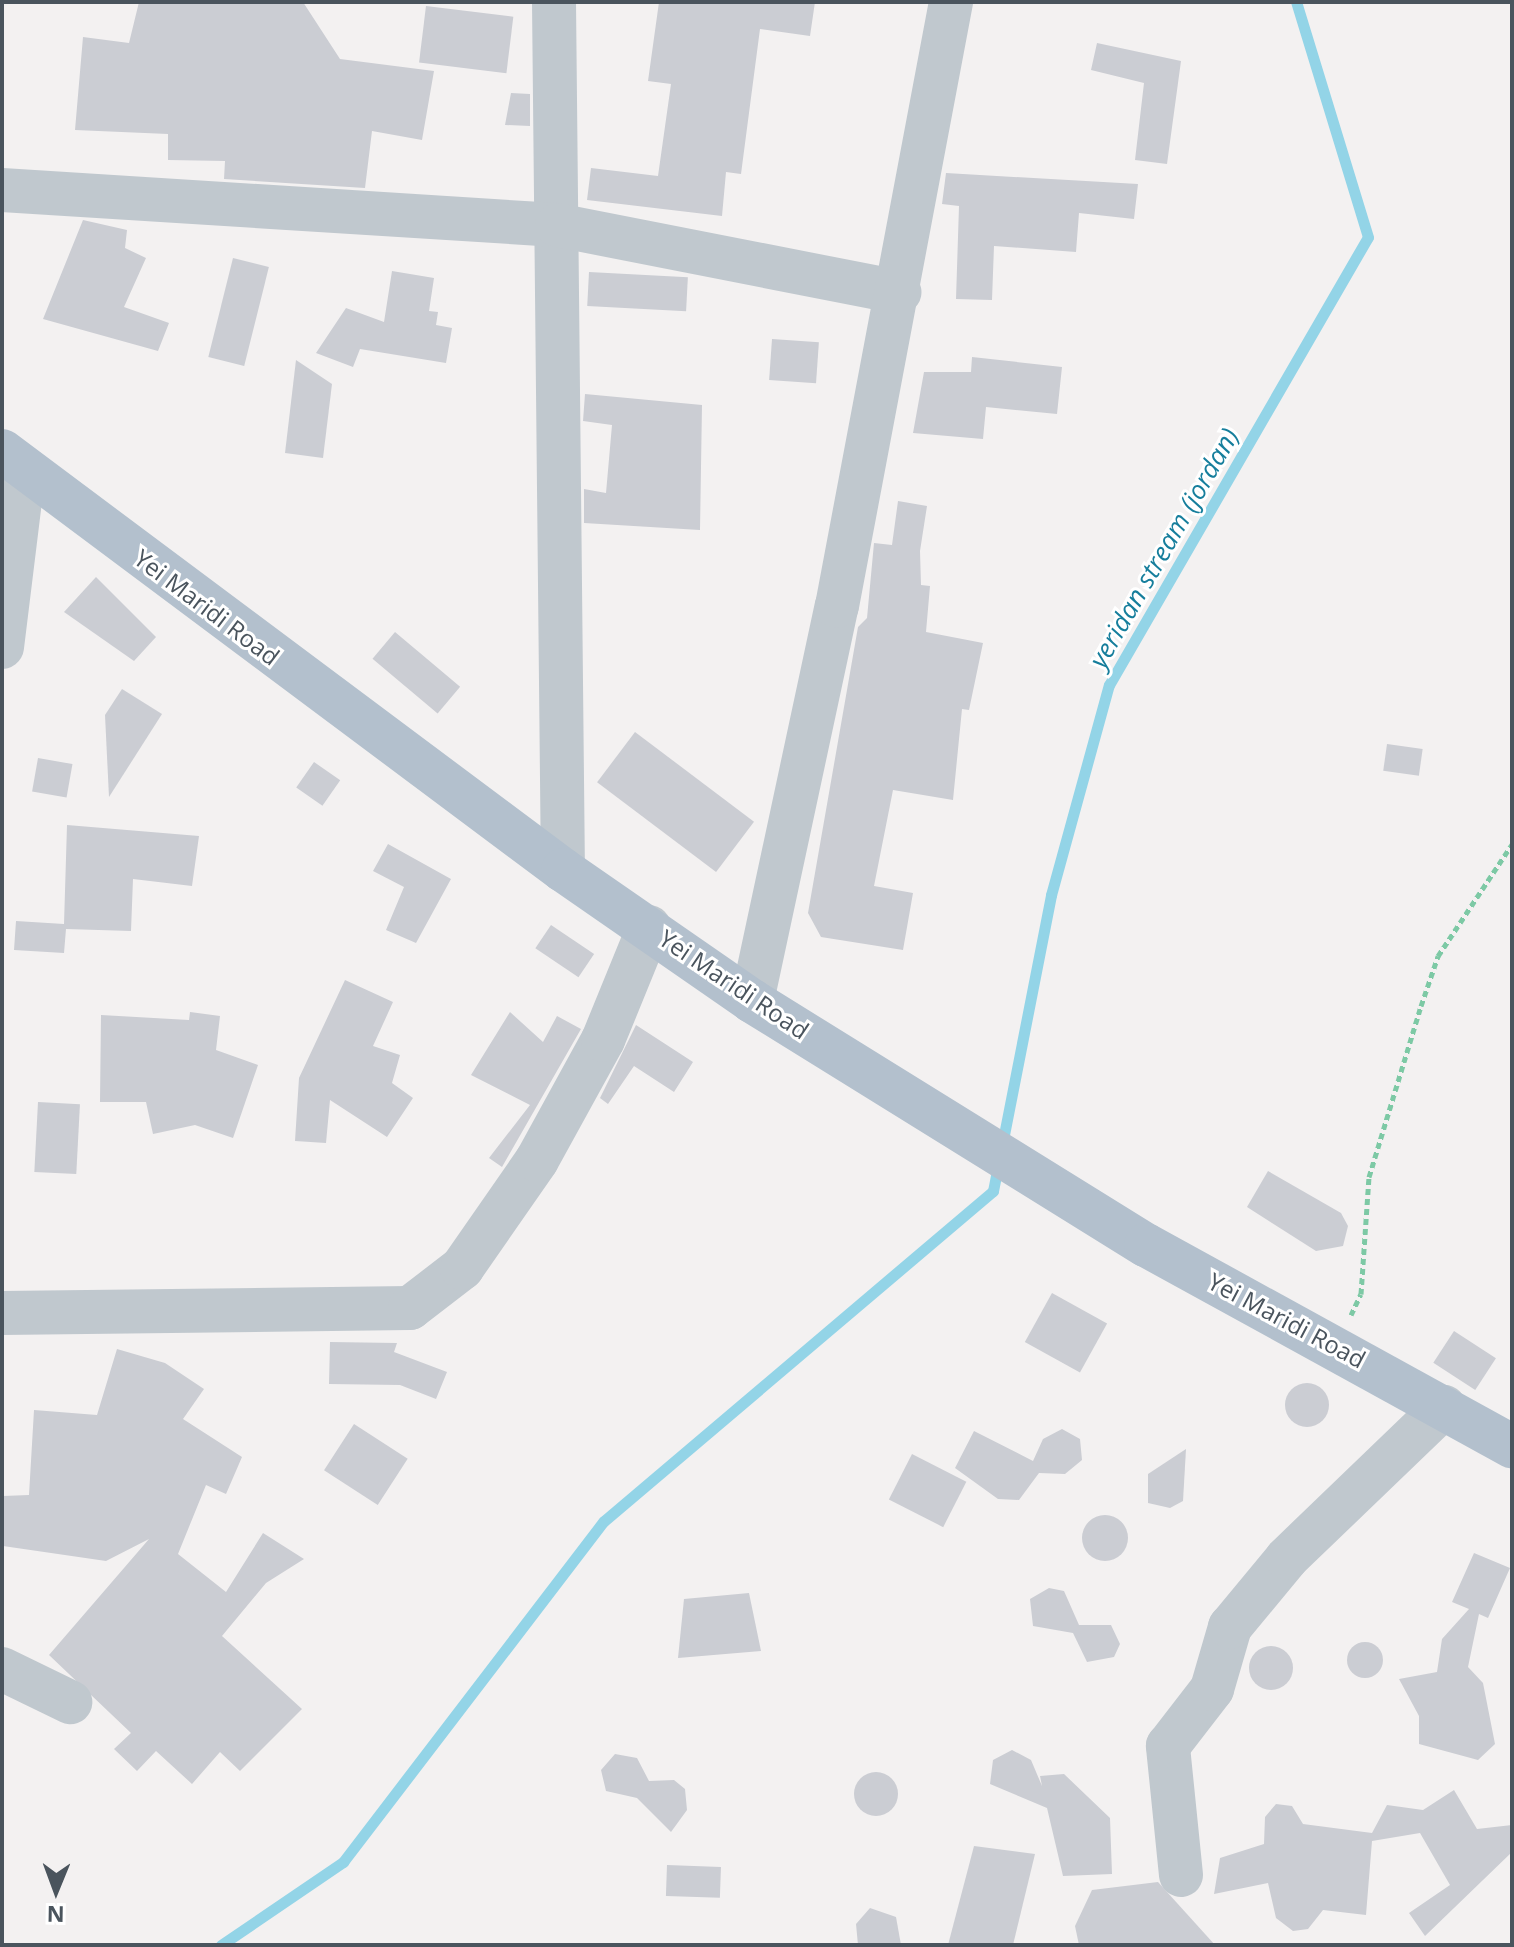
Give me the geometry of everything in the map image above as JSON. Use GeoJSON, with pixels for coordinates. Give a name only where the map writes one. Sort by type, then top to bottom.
{"type":"FeatureCollection","features":[{"type":"Feature","properties":{"kind":"main road","name":"Yei Maridi Road"},"geometry":{"type":"LineString","coordinates":[[13,460],[563,870],[752,1001],[1146,1245],[1337,1345],[1512,1446]]}},
{"type":"Feature","properties":{"kind":"street"},"geometry":{"type":"LineString","coordinates":[[554,2],[563,870]]}},
{"type":"Feature","properties":{"kind":"street"},"geometry":{"type":"LineString","coordinates":[[752,1001],[900,292],[951,2]]}},
{"type":"Feature","properties":{"kind":"street"},"geometry":{"type":"LineString","coordinates":[[2,190],[557,225],[900,292]]}},
{"type":"Feature","properties":{"kind":"street"},"geometry":{"type":"LineString","coordinates":[[2,647],[13,460]]}},
{"type":"Feature","properties":{"kind":"street"},"geometry":{"type":"LineString","coordinates":[[2,1313],[410,1308],[462,1268],[537,1160],[603,1040],[649,927]]}},
{"type":"Feature","properties":{"kind":"street"},"geometry":{"type":"LineString","coordinates":[[1181,1875],[1168,1746],[1212,1689],[1230,1627],[1287,1558],[1444,1407]]}},
{"type":"Feature","properties":{"kind":"street"},"geometry":{"type":"LineString","coordinates":[[2,1669],[70,1702]]}},
{"type":"Feature","properties":{"kind":"path"},"geometry":{"type":"LineString","coordinates":[[1337,1345],[1361,1294],[1369,1177],[1434,968],[1512,844]]}},
{"type":"Feature","properties":{"kind":"building"},"geometry":{"type":"Polygon","coordinates":[[[139,2],[303,2],[340,59],[434,71],[422,140],[372,131],[365,188],[224,179],[225,161],[168,160],[168,134],[75,130],[83,37],[129,43],[139,2]]]}},
{"type":"Feature","properties":{"kind":"building"},"geometry":{"type":"Polygon","coordinates":[[[659,2],[815,2],[810,36],[760,29],[741,174],[726,172],[722,216],[587,200],[591,168],[658,176],[671,84],[648,81],[659,2]]]}},
{"type":"Feature","properties":{"kind":"building"},"geometry":{"type":"Polygon","coordinates":[[[426,6],[513,17],[506,73],[419,63],[426,6]]]}},
{"type":"Feature","properties":{"kind":"building"},"geometry":{"type":"Polygon","coordinates":[[[1097,43],[1181,61],[1167,164],[1135,160],[1144,83],[1091,70],[1097,43]]]}},
{"type":"Feature","properties":{"kind":"building"},"geometry":{"type":"Polygon","coordinates":[[[511,93],[530,94],[530,126],[505,125],[511,93]]]}},
{"type":"Feature","properties":{"kind":"building"},"geometry":{"type":"Polygon","coordinates":[[[946,173],[1138,184],[1134,219],[1079,213],[1076,252],[994,246],[992,300],[956,299],[959,206],[942,204],[946,173]]]}},
{"type":"Feature","properties":{"kind":"building"},"geometry":{"type":"Polygon","coordinates":[[[83,220],[127,230],[125,248],[146,258],[124,307],[169,323],[158,351],[43,319],[83,220]]]}},
{"type":"Feature","properties":{"kind":"building"},"geometry":{"type":"Polygon","coordinates":[[[233,258],[269,267],[244,366],[208,357],[233,258]]]}},
{"type":"Feature","properties":{"kind":"building"},"geometry":{"type":"Polygon","coordinates":[[[392,271],[434,278],[429,311],[438,312],[436,325],[452,328],[446,363],[360,349],[353,367],[316,353],[346,308],[384,322],[392,271]]]}},
{"type":"Feature","properties":{"kind":"building"},"geometry":{"type":"Polygon","coordinates":[[[589,272],[688,277],[686,311],[587,306],[589,272]]]}},
{"type":"Feature","properties":{"kind":"building"},"geometry":{"type":"Polygon","coordinates":[[[772,339],[819,342],[816,383],[769,380],[772,339]]]}},
{"type":"Feature","properties":{"kind":"building"},"geometry":{"type":"Polygon","coordinates":[[[972,357],[1062,367],[1057,414],[986,407],[983,439],[913,433],[924,372],[971,372],[972,357]]]}},
{"type":"Feature","properties":{"kind":"building"},"geometry":{"type":"Polygon","coordinates":[[[296,360],[332,384],[323,458],[285,453],[296,360]]]}},
{"type":"Feature","properties":{"kind":"building"},"geometry":{"type":"Polygon","coordinates":[[[585,394],[702,405],[700,530],[584,523],[584,489],[606,493],[612,425],[583,421],[585,394]]]}},
{"type":"Feature","properties":{"kind":"building"},"geometry":{"type":"Polygon","coordinates":[[[898,501],[927,506],[920,551],[921,585],[930,586],[926,632],[983,643],[969,710],[962,709],[953,800],[893,790],[874,886],[913,893],[903,950],[821,937],[808,913],[858,627],[867,618],[874,543],[892,545],[898,501]]]}},
{"type":"Feature","properties":{"kind":"building"},"geometry":{"type":"Polygon","coordinates":[[[96,577],[156,637],[134,661],[64,612],[96,577]]]}},
{"type":"Feature","properties":{"kind":"building"},"geometry":{"type":"Polygon","coordinates":[[[395,632],[460,687],[438,713],[373,659],[395,632]]]}},
{"type":"Feature","properties":{"kind":"building"},"geometry":{"type":"Polygon","coordinates":[[[122,689],[162,714],[109,797],[105,715],[122,689]]]}},
{"type":"Feature","properties":{"kind":"building"},"geometry":{"type":"Polygon","coordinates":[[[635,732],[754,822],[716,872],[597,782],[635,732]]]}},
{"type":"Feature","properties":{"kind":"building"},"geometry":{"type":"Polygon","coordinates":[[[1387,744],[1423,749],[1419,776],[1383,771],[1387,744]]]}},
{"type":"Feature","properties":{"kind":"building"},"geometry":{"type":"Polygon","coordinates":[[[38,758],[72,764],[67,798],[32,791],[38,758]]]}},
{"type":"Feature","properties":{"kind":"building"},"geometry":{"type":"Polygon","coordinates":[[[314,762],[340,780],[322,806],[296,787],[314,762]]]}},
{"type":"Feature","properties":{"kind":"building"},"geometry":{"type":"Polygon","coordinates":[[[67,825],[199,836],[192,886],[133,879],[131,931],[66,929],[64,953],[14,950],[16,921],[64,924],[67,825]]]}},
{"type":"Feature","properties":{"kind":"building"},"geometry":{"type":"Polygon","coordinates":[[[388,844],[451,879],[416,943],[386,930],[404,887],[373,871],[388,844]]]}},
{"type":"Feature","properties":{"kind":"building"},"geometry":{"type":"Polygon","coordinates":[[[551,925],[594,954],[578,977],[535,948],[551,925]]]}},
{"type":"Feature","properties":{"kind":"building"},"geometry":{"type":"Polygon","coordinates":[[[345,980],[393,1002],[373,1046],[400,1055],[392,1083],[413,1098],[387,1137],[330,1100],[326,1143],[295,1141],[299,1078],[345,980]]]}},
{"type":"Feature","properties":{"kind":"building"},"geometry":{"type":"Polygon","coordinates":[[[190,1012],[220,1016],[216,1050],[258,1065],[233,1138],[195,1125],[153,1134],[146,1102],[100,1102],[101,1015],[189,1020],[190,1012]]]}},
{"type":"Feature","properties":{"kind":"building"},"geometry":{"type":"Polygon","coordinates":[[[510,1012],[543,1042],[557,1016],[581,1029],[502,1167],[489,1158],[530,1105],[471,1075],[510,1012]]]}},
{"type":"Feature","properties":{"kind":"building"},"geometry":{"type":"Polygon","coordinates":[[[636,1025],[693,1062],[674,1092],[634,1066],[608,1104],[600,1098],[636,1025]]]}},
{"type":"Feature","properties":{"kind":"building"},"geometry":{"type":"Polygon","coordinates":[[[38,1102],[80,1104],[76,1174],[34,1172],[38,1102]]]}},
{"type":"Feature","properties":{"kind":"building"},"geometry":{"type":"Polygon","coordinates":[[[1268,1171],[1341,1213],[1348,1226],[1343,1246],[1316,1251],[1247,1207],[1268,1171]]]}},
{"type":"Feature","properties":{"kind":"building"},"geometry":{"type":"Polygon","coordinates":[[[1052,1293],[1107,1324],[1080,1373],[1025,1342],[1052,1293]]]}},
{"type":"Feature","properties":{"kind":"building"},"geometry":{"type":"Polygon","coordinates":[[[1454,1331],[1496,1358],[1475,1390],[1433,1363],[1454,1331]]]}},
{"type":"Feature","properties":{"kind":"building"},"geometry":{"type":"Polygon","coordinates":[[[330,1342],[397,1343],[394,1352],[447,1372],[436,1399],[400,1385],[329,1384],[330,1342]]]}},
{"type":"Feature","properties":{"kind":"building"},"geometry":{"type":"Polygon","coordinates":[[[117,1349],[165,1363],[204,1389],[183,1419],[242,1457],[226,1494],[206,1485],[178,1554],[226,1592],[263,1533],[304,1559],[266,1583],[222,1636],[302,1709],[240,1771],[220,1752],[192,1784],[156,1751],[137,1771],[114,1749],[131,1733],[49,1655],[149,1539],[106,1561],[3,1546],[3,1496],[29,1495],[34,1410],[97,1415],[117,1349]]]}},
{"type":"Feature","properties":{"kind":"building"},"geometry":{"type":"Polygon","coordinates":[[[1307,1383],[1323,1389],[1329,1405],[1323,1421],[1307,1427],[1291,1421],[1285,1405],[1291,1389],[1307,1383]]]}},
{"type":"Feature","properties":{"kind":"building"},"geometry":{"type":"Polygon","coordinates":[[[354,1424],[408,1459],[378,1505],[324,1470],[354,1424]]]}},
{"type":"Feature","properties":{"kind":"building"},"geometry":{"type":"Polygon","coordinates":[[[1062,1429],[1080,1439],[1082,1460],[1065,1474],[1039,1473],[1019,1500],[998,1499],[955,1468],[974,1431],[1033,1461],[1043,1439],[1062,1429]]]}},
{"type":"Feature","properties":{"kind":"building"},"geometry":{"type":"Polygon","coordinates":[[[1186,1449],[1183,1501],[1170,1508],[1148,1503],[1148,1474],[1186,1449]]]}},
{"type":"Feature","properties":{"kind":"building"},"geometry":{"type":"Polygon","coordinates":[[[912,1454],[966,1482],[943,1527],[889,1499],[912,1454]]]}},
{"type":"Feature","properties":{"kind":"building"},"geometry":{"type":"Polygon","coordinates":[[[1105,1515],[1121,1522],[1128,1538],[1121,1554],[1105,1561],[1089,1554],[1082,1538],[1089,1522],[1105,1515]]]}},
{"type":"Feature","properties":{"kind":"building"},"geometry":{"type":"Polygon","coordinates":[[[1474,1553],[1510,1568],[1488,1618],[1479,1614],[1468,1667],[1483,1683],[1495,1744],[1478,1760],[1419,1744],[1419,1716],[1399,1679],[1437,1672],[1442,1639],[1469,1609],[1452,1602],[1474,1553]]]}},
{"type":"Feature","properties":{"kind":"building"},"geometry":{"type":"Polygon","coordinates":[[[1049,1588],[1064,1591],[1079,1625],[1111,1625],[1120,1644],[1114,1657],[1087,1662],[1073,1633],[1033,1626],[1030,1599],[1049,1588]]]}},
{"type":"Feature","properties":{"kind":"building"},"geometry":{"type":"Polygon","coordinates":[[[749,1593],[761,1651],[678,1658],[684,1599],[749,1593]]]}},
{"type":"Feature","properties":{"kind":"building"},"geometry":{"type":"Polygon","coordinates":[[[1365,1642],[1378,1647],[1383,1660],[1378,1673],[1365,1678],[1352,1673],[1347,1660],[1352,1647],[1365,1642]]]}},
{"type":"Feature","properties":{"kind":"building"},"geometry":{"type":"Polygon","coordinates":[[[1271,1646],[1287,1652],[1293,1668],[1287,1684],[1271,1690],[1255,1684],[1249,1668],[1255,1652],[1271,1646]]]}},
{"type":"Feature","properties":{"kind":"building"},"geometry":{"type":"Polygon","coordinates":[[[1012,1750],[1031,1760],[1042,1786],[1040,1776],[1064,1774],[1110,1818],[1112,1874],[1063,1876],[1047,1808],[990,1784],[993,1760],[1012,1750]]]}},
{"type":"Feature","properties":{"kind":"building"},"geometry":{"type":"Polygon","coordinates":[[[615,1754],[637,1758],[649,1781],[674,1780],[685,1789],[687,1810],[671,1832],[637,1798],[606,1791],[601,1770],[615,1754]]]}},
{"type":"Feature","properties":{"kind":"building"},"geometry":{"type":"Polygon","coordinates":[[[876,1772],[892,1778],[898,1794],[892,1810],[876,1816],[860,1810],[854,1794],[860,1778],[876,1772]]]}},
{"type":"Feature","properties":{"kind":"building"},"geometry":{"type":"Polygon","coordinates":[[[1454,1790],[1477,1829],[1512,1825],[1512,1852],[1425,1936],[1409,1913],[1450,1885],[1420,1833],[1372,1841],[1366,1915],[1323,1910],[1308,1929],[1293,1931],[1276,1918],[1268,1883],[1214,1894],[1220,1858],[1264,1844],[1265,1817],[1276,1804],[1292,1806],[1303,1824],[1372,1833],[1387,1805],[1423,1810],[1454,1790]]]}},
{"type":"Feature","properties":{"kind":"building"},"geometry":{"type":"Polygon","coordinates":[[[974,1846],[1035,1854],[1013,1945],[948,1945],[974,1846]]]}},
{"type":"Feature","properties":{"kind":"building"},"geometry":{"type":"Polygon","coordinates":[[[667,1865],[721,1867],[720,1898],[666,1896],[667,1865]]]}},
{"type":"Feature","properties":{"kind":"building"},"geometry":{"type":"Polygon","coordinates":[[[1158,1882],[1215,1945],[1079,1945],[1075,1926],[1092,1890],[1158,1882]]]}},
{"type":"Feature","properties":{"kind":"building"},"geometry":{"type":"Polygon","coordinates":[[[870,1908],[896,1917],[901,1945],[858,1945],[856,1924],[870,1908]]]}},
{"type":"Feature","properties":{"kind":"waterway","name":"yeridan stream (jordan)"},"geometry":{"type":"LineString","coordinates":[[1002,1145],[1051,895],[1109,685],[1368,237],[1296,2]]}},
{"type":"Feature","properties":{"kind":"waterway"},"geometry":{"type":"LineString","coordinates":[[221,1945],[343,1862],[604,1521],[993,1191],[998,1166]]}}]}
